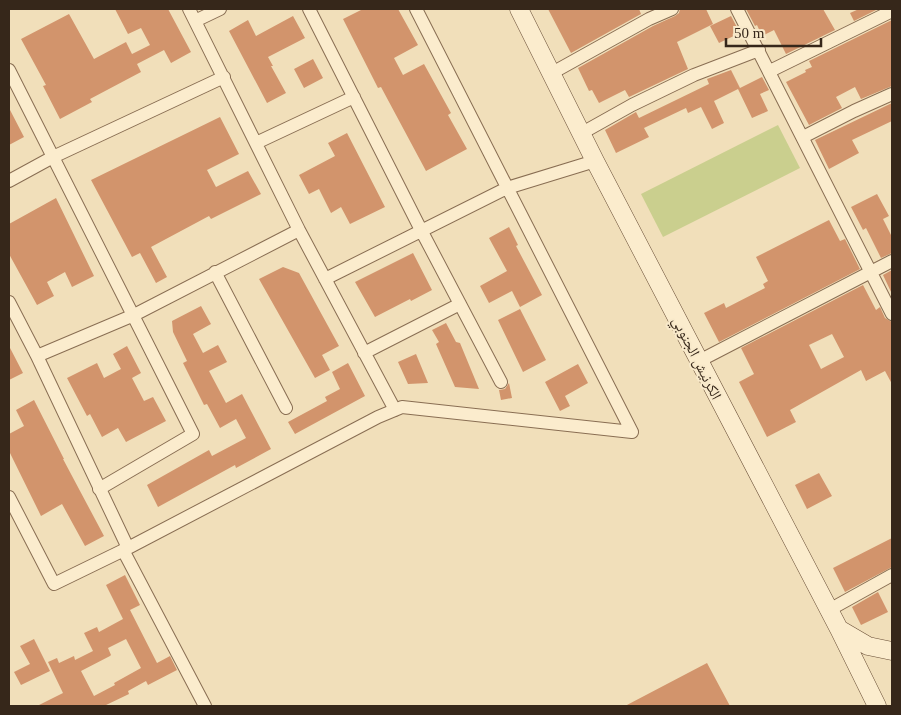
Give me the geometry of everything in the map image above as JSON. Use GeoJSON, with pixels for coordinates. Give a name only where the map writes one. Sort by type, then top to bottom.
{"type":"FeatureCollection","features":[{"type":"Feature","properties":{"kind":"main road","name":"الكرنيش الجنوبي"},"geometry":{"type":"LineString","coordinates":[[520,9],[595,161],[839,629],[876,706]]}},
{"type":"Feature","properties":{"kind":"main road"},"geometry":{"type":"LineString","coordinates":[[839,629],[868,646],[892,651]]}},
{"type":"Feature","properties":{"kind":"street"},"geometry":{"type":"LineString","coordinates":[[189,9],[299,230],[394,410]]}},
{"type":"Feature","properties":{"kind":"street"},"geometry":{"type":"LineString","coordinates":[[195,21],[220,9]]}},
{"type":"Feature","properties":{"kind":"street"},"geometry":{"type":"LineString","coordinates":[[309,9],[421,230],[501,382]]}},
{"type":"Feature","properties":{"kind":"street"},"geometry":{"type":"LineString","coordinates":[[9,497],[54,584],[126,549],[394,410],[402,408],[632,432],[416,9]]}},
{"type":"Feature","properties":{"kind":"street"},"geometry":{"type":"LineString","coordinates":[[552,72],[648,19],[672,9]]}},
{"type":"Feature","properties":{"kind":"street"},"geometry":{"type":"LineString","coordinates":[[737,9],[892,313]]}},
{"type":"Feature","properties":{"kind":"street"},"geometry":{"type":"LineString","coordinates":[[770,72],[892,11]]}},
{"type":"Feature","properties":{"kind":"street"},"geometry":{"type":"LineString","coordinates":[[582,133],[632,105],[694,75],[759,50]]}},
{"type":"Feature","properties":{"kind":"street"},"geometry":{"type":"LineString","coordinates":[[9,70],[194,434],[99,489]]}},
{"type":"Feature","properties":{"kind":"street"},"geometry":{"type":"LineString","coordinates":[[9,181],[53,157],[224,77]]}},
{"type":"Feature","properties":{"kind":"street"},"geometry":{"type":"LineString","coordinates":[[802,137],[854,110],[892,94]]}},
{"type":"Feature","properties":{"kind":"street"},"geometry":{"type":"LineString","coordinates":[[256,143],[354,97]]}},
{"type":"Feature","properties":{"kind":"street"},"geometry":{"type":"LineString","coordinates":[[325,279],[506,188],[595,161]]}},
{"type":"Feature","properties":{"kind":"street"},"geometry":{"type":"LineString","coordinates":[[37,356],[134,314],[299,230]]}},
{"type":"Feature","properties":{"kind":"street"},"geometry":{"type":"LineString","coordinates":[[699,361],[892,261]]}},
{"type":"Feature","properties":{"kind":"street"},"geometry":{"type":"LineString","coordinates":[[215,272],[286,408]]}},
{"type":"Feature","properties":{"kind":"street"},"geometry":{"type":"LineString","coordinates":[[9,302],[37,356],[126,549],[205,706]]}},
{"type":"Feature","properties":{"kind":"street"},"geometry":{"type":"LineString","coordinates":[[364,353],[460,304]]}},
{"type":"Feature","properties":{"kind":"street"},"geometry":{"type":"LineString","coordinates":[[828,610],[892,575]]}},
{"type":"Feature","properties":{"kind":"green space"},"geometry":{"type":"Polygon","coordinates":[[[778,125],[800,168],[663,237],[641,194],[778,125]]]}},
{"type":"Feature","properties":{"kind":"building"},"geometry":{"type":"Polygon","coordinates":[[[115,9],[168,9],[191,52],[171,63],[164,50],[137,64],[141,72],[90,99],[92,102],[60,119],[43,86],[46,85],[21,39],[69,14],[94,59],[126,42],[132,54],[150,45],[141,28],[128,34],[115,9]]]}},
{"type":"Feature","properties":{"kind":"building"},"geometry":{"type":"Polygon","coordinates":[[[363,9],[398,9],[418,45],[394,58],[403,75],[424,64],[451,113],[448,115],[467,149],[426,171],[381,87],[378,88],[343,19],[363,9]]]}},
{"type":"Feature","properties":{"kind":"building"},"geometry":{"type":"Polygon","coordinates":[[[548,9],[639,9],[641,14],[571,53],[548,9]]]}},
{"type":"Feature","properties":{"kind":"building"},"geometry":{"type":"Polygon","coordinates":[[[680,9],[706,9],[713,24],[677,42],[688,69],[629,97],[625,90],[599,103],[592,90],[589,91],[578,68],[653,26],[675,16],[679,13],[680,9]]]}},
{"type":"Feature","properties":{"kind":"building"},"geometry":{"type":"Polygon","coordinates":[[[746,9],[823,9],[835,30],[786,54],[774,30],[762,36],[746,9]]]}},
{"type":"Feature","properties":{"kind":"building"},"geometry":{"type":"Polygon","coordinates":[[[859,9],[878,9],[854,21],[850,13],[859,9]]]}},
{"type":"Feature","properties":{"kind":"building"},"geometry":{"type":"Polygon","coordinates":[[[293,16],[305,38],[268,57],[286,93],[267,103],[229,31],[248,20],[256,36],[293,16]]]}},
{"type":"Feature","properties":{"kind":"building"},"geometry":{"type":"Polygon","coordinates":[[[731,16],[740,33],[719,43],[710,26],[731,16]]]}},
{"type":"Feature","properties":{"kind":"building"},"geometry":{"type":"Polygon","coordinates":[[[892,20],[892,86],[861,99],[855,87],[836,97],[842,108],[809,125],[786,82],[812,67],[809,61],[892,20]]]}},
{"type":"Feature","properties":{"kind":"building"},"geometry":{"type":"Polygon","coordinates":[[[313,59],[323,78],[304,88],[294,69],[313,59]]]}},
{"type":"Feature","properties":{"kind":"building"},"geometry":{"type":"Polygon","coordinates":[[[731,70],[740,88],[762,77],[769,90],[760,94],[768,111],[752,118],[738,89],[714,101],[724,123],[712,129],[701,107],[688,113],[686,108],[644,128],[649,137],[616,153],[605,130],[636,112],[639,118],[709,84],[707,79],[731,70]]]}},
{"type":"Feature","properties":{"kind":"building"},"geometry":{"type":"Polygon","coordinates":[[[892,103],[892,121],[852,140],[859,153],[829,169],[815,140],[892,103]]]}},
{"type":"Feature","properties":{"kind":"building"},"geometry":{"type":"Polygon","coordinates":[[[9,108],[24,137],[9,145],[9,108]]]}},
{"type":"Feature","properties":{"kind":"building"},"geometry":{"type":"Polygon","coordinates":[[[220,117],[239,154],[207,170],[216,187],[248,171],[261,194],[211,219],[209,216],[151,247],[167,277],[156,283],[140,253],[132,257],[91,180],[220,117]]]}},
{"type":"Feature","properties":{"kind":"building"},"geometry":{"type":"Polygon","coordinates":[[[347,133],[385,207],[350,224],[341,207],[331,213],[319,189],[309,194],[299,175],[335,156],[328,143],[347,133]]]}},
{"type":"Feature","properties":{"kind":"building"},"geometry":{"type":"Polygon","coordinates":[[[877,194],[889,216],[883,219],[892,237],[892,253],[881,258],[866,228],[863,230],[851,207],[877,194]]]}},
{"type":"Feature","properties":{"kind":"building"},"geometry":{"type":"Polygon","coordinates":[[[56,198],[94,276],[72,287],[65,272],[47,282],[54,296],[37,305],[9,254],[9,224],[56,198]]]}},
{"type":"Feature","properties":{"kind":"building"},"geometry":{"type":"Polygon","coordinates":[[[829,220],[840,241],[845,239],[860,269],[719,342],[704,313],[724,303],[726,308],[765,288],[763,284],[768,281],[756,257],[829,220]]]}},
{"type":"Feature","properties":{"kind":"building"},"geometry":{"type":"Polygon","coordinates":[[[509,227],[518,245],[516,246],[542,295],[520,307],[512,291],[489,303],[480,286],[507,271],[489,238],[509,227]]]}},
{"type":"Feature","properties":{"kind":"building"},"geometry":{"type":"Polygon","coordinates":[[[413,253],[432,290],[375,317],[355,282],[413,253]]]}},
{"type":"Feature","properties":{"kind":"building"},"geometry":{"type":"Polygon","coordinates":[[[283,267],[299,273],[339,346],[322,355],[330,370],[315,378],[259,279],[283,267]]]}},
{"type":"Feature","properties":{"kind":"building"},"geometry":{"type":"Polygon","coordinates":[[[892,270],[892,294],[883,275],[892,270]]]}},
{"type":"Feature","properties":{"kind":"building"},"geometry":{"type":"Polygon","coordinates":[[[863,285],[876,310],[880,307],[885,318],[892,322],[892,384],[885,371],[866,381],[861,370],[790,410],[796,422],[767,437],[739,382],[754,374],[741,348],[863,285]],[[832,334],[809,345],[821,369],[844,357],[832,334]]]}},
{"type":"Feature","properties":{"kind":"building"},"geometry":{"type":"Polygon","coordinates":[[[201,306],[211,324],[193,334],[203,353],[218,345],[227,362],[209,371],[226,403],[242,394],[271,449],[236,468],[235,465],[158,507],[147,485],[209,450],[212,456],[246,438],[236,419],[220,428],[207,404],[204,405],[183,363],[187,361],[173,332],[172,321],[201,306]]]}},
{"type":"Feature","properties":{"kind":"building"},"geometry":{"type":"Polygon","coordinates":[[[520,309],[546,360],[523,372],[498,320],[520,309]]]}},
{"type":"Feature","properties":{"kind":"building"},"geometry":{"type":"Polygon","coordinates":[[[446,323],[456,342],[460,343],[479,389],[455,387],[436,344],[439,342],[432,330],[446,323]]]}},
{"type":"Feature","properties":{"kind":"building"},"geometry":{"type":"Polygon","coordinates":[[[9,346],[23,373],[9,380],[9,346]]]}},
{"type":"Feature","properties":{"kind":"building"},"geometry":{"type":"Polygon","coordinates":[[[127,346],[141,373],[132,378],[144,401],[153,397],[166,421],[126,442],[118,428],[102,437],[90,414],[87,416],[67,378],[97,363],[104,378],[121,369],[113,354],[127,346]]]}},
{"type":"Feature","properties":{"kind":"building"},"geometry":{"type":"Polygon","coordinates":[[[416,354],[428,383],[408,384],[398,362],[416,354]]]}},
{"type":"Feature","properties":{"kind":"building"},"geometry":{"type":"Polygon","coordinates":[[[348,363],[365,396],[295,434],[288,422],[327,401],[325,397],[340,389],[332,372],[348,363]]]}},
{"type":"Feature","properties":{"kind":"building"},"geometry":{"type":"Polygon","coordinates":[[[578,364],[588,383],[565,396],[570,406],[560,411],[545,382],[578,364]]]}},
{"type":"Feature","properties":{"kind":"building"},"geometry":{"type":"Polygon","coordinates":[[[509,383],[512,398],[501,400],[499,390],[505,389],[509,383]]]}},
{"type":"Feature","properties":{"kind":"building"},"geometry":{"type":"Polygon","coordinates":[[[34,400],[104,536],[85,546],[62,504],[41,516],[9,451],[9,434],[24,426],[16,410],[34,400]]]}},
{"type":"Feature","properties":{"kind":"building"},"geometry":{"type":"Polygon","coordinates":[[[819,473],[832,496],[807,509],[795,485],[819,473]]]}},
{"type":"Feature","properties":{"kind":"building"},"geometry":{"type":"Polygon","coordinates":[[[892,538],[892,567],[845,592],[833,568],[892,538]]]}},
{"type":"Feature","properties":{"kind":"building"},"geometry":{"type":"Polygon","coordinates":[[[125,575],[140,605],[130,610],[157,663],[170,656],[177,670],[148,685],[146,681],[128,691],[129,694],[104,706],[37,706],[63,693],[48,662],[57,658],[59,663],[74,656],[75,660],[93,651],[84,633],[97,627],[99,632],[123,619],[106,585],[125,575]],[[126,639],[108,648],[110,656],[81,671],[94,696],[141,668],[126,639]]]}},
{"type":"Feature","properties":{"kind":"building"},"geometry":{"type":"Polygon","coordinates":[[[878,592],[888,612],[861,625],[852,607],[878,592]]]}},
{"type":"Feature","properties":{"kind":"building"},"geometry":{"type":"Polygon","coordinates":[[[34,639],[50,671],[21,685],[14,672],[30,664],[20,646],[34,639]]]}},
{"type":"Feature","properties":{"kind":"building"},"geometry":{"type":"Polygon","coordinates":[[[707,663],[730,706],[625,706],[707,663]]]}}]}
